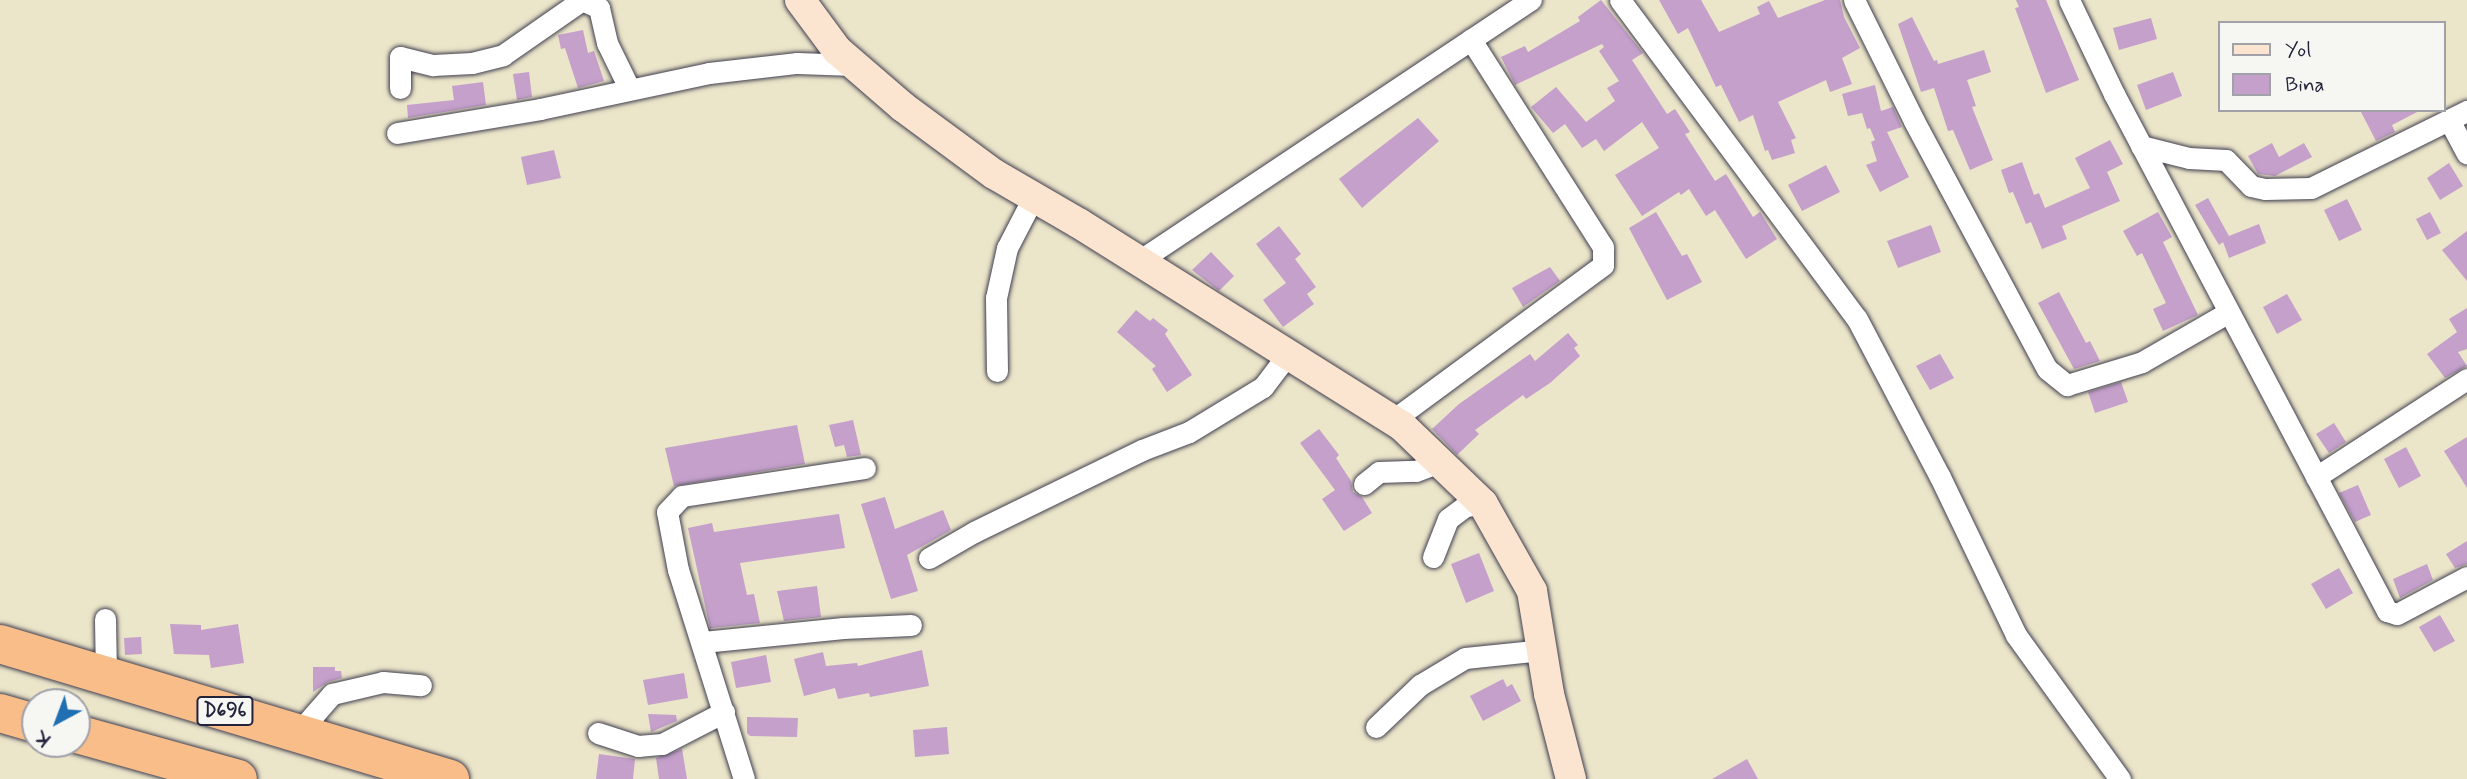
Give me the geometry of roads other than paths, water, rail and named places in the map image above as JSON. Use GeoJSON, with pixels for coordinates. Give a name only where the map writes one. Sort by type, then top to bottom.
{"type":"FeatureCollection","features":[{"type":"Feature","properties":{"kind":"highway","name":"D696"},"geometry":{"type":"LineString","coordinates":[[0,644],[450,779]]}},
{"type":"Feature","properties":{"kind":"highway"},"geometry":{"type":"LineString","coordinates":[[0,713],[21,719]]}},
{"type":"Feature","properties":{"kind":"highway"},"geometry":{"type":"LineString","coordinates":[[91,738],[221,776]]}},
{"type":"Feature","properties":{"kind":"street"},"geometry":{"type":"LineString","coordinates":[[400,88],[400,57],[433,65],[472,63],[503,55],[582,0],[599,8],[607,43],[629,89]]}},
{"type":"Feature","properties":{"kind":"street"},"geometry":{"type":"LineString","coordinates":[[800,0],[836,50],[902,107],[995,173],[1392,420],[1483,504],[1532,591],[1542,650],[1571,779]]}},
{"type":"Feature","properties":{"kind":"street"},"geometry":{"type":"LineString","coordinates":[[1139,261],[1531,0]]}},
{"type":"Feature","properties":{"kind":"street"},"geometry":{"type":"LineString","coordinates":[[1620,0],[1857,319],[1940,477],[2016,635],[2120,779]]}},
{"type":"Feature","properties":{"kind":"street"},"geometry":{"type":"LineString","coordinates":[[1854,0],[1914,121],[2047,369],[2067,385],[2142,362],[2229,312]]}},
{"type":"Feature","properties":{"kind":"street"},"geometry":{"type":"LineString","coordinates":[[2068,0],[2141,146],[2387,611],[2398,614],[2467,577]]}},
{"type":"Feature","properties":{"kind":"street"},"geometry":{"type":"LineString","coordinates":[[1392,420],[1602,265],[1603,247],[1471,40]]}},
{"type":"Feature","properties":{"kind":"street"},"geometry":{"type":"LineString","coordinates":[[397,133],[540,109],[709,73],[797,63],[854,65]]}},
{"type":"Feature","properties":{"kind":"street"},"geometry":{"type":"LineString","coordinates":[[2141,146],[2189,158],[2226,160],[2251,186],[2265,189],[2311,188],[2458,116],[2467,154]]}},
{"type":"Feature","properties":{"kind":"street"},"geometry":{"type":"LineString","coordinates":[[997,371],[996,298],[1007,248],[1034,196]]}},
{"type":"Feature","properties":{"kind":"street"},"geometry":{"type":"LineString","coordinates":[[929,558],[1142,450],[1189,432],[1263,387],[1288,354]]}},
{"type":"Feature","properties":{"kind":"street"},"geometry":{"type":"LineString","coordinates":[[2316,477],[2467,379]]}},
{"type":"Feature","properties":{"kind":"street"},"geometry":{"type":"LineString","coordinates":[[1364,484],[1379,472],[1416,471],[1439,462]]}},
{"type":"Feature","properties":{"kind":"street"},"geometry":{"type":"LineString","coordinates":[[744,779],[703,642],[678,570],[667,512],[682,496],[865,468]]}},
{"type":"Feature","properties":{"kind":"street"},"geometry":{"type":"LineString","coordinates":[[1433,557],[1448,519],[1465,506],[1483,504]]}},
{"type":"Feature","properties":{"kind":"street"},"geometry":{"type":"LineString","coordinates":[[105,619],[106,676]]}},
{"type":"Feature","properties":{"kind":"street"},"geometry":{"type":"LineString","coordinates":[[703,642],[843,628],[911,625]]}},
{"type":"Feature","properties":{"kind":"street"},"geometry":{"type":"LineString","coordinates":[[1376,727],[1420,685],[1465,658],[1542,650]]}},
{"type":"Feature","properties":{"kind":"street"},"geometry":{"type":"LineString","coordinates":[[298,733],[332,694],[383,682],[421,685]]}},
{"type":"Feature","properties":{"kind":"street"},"geometry":{"type":"LineString","coordinates":[[598,733],[638,746],[662,744],[724,712]]}}]}
